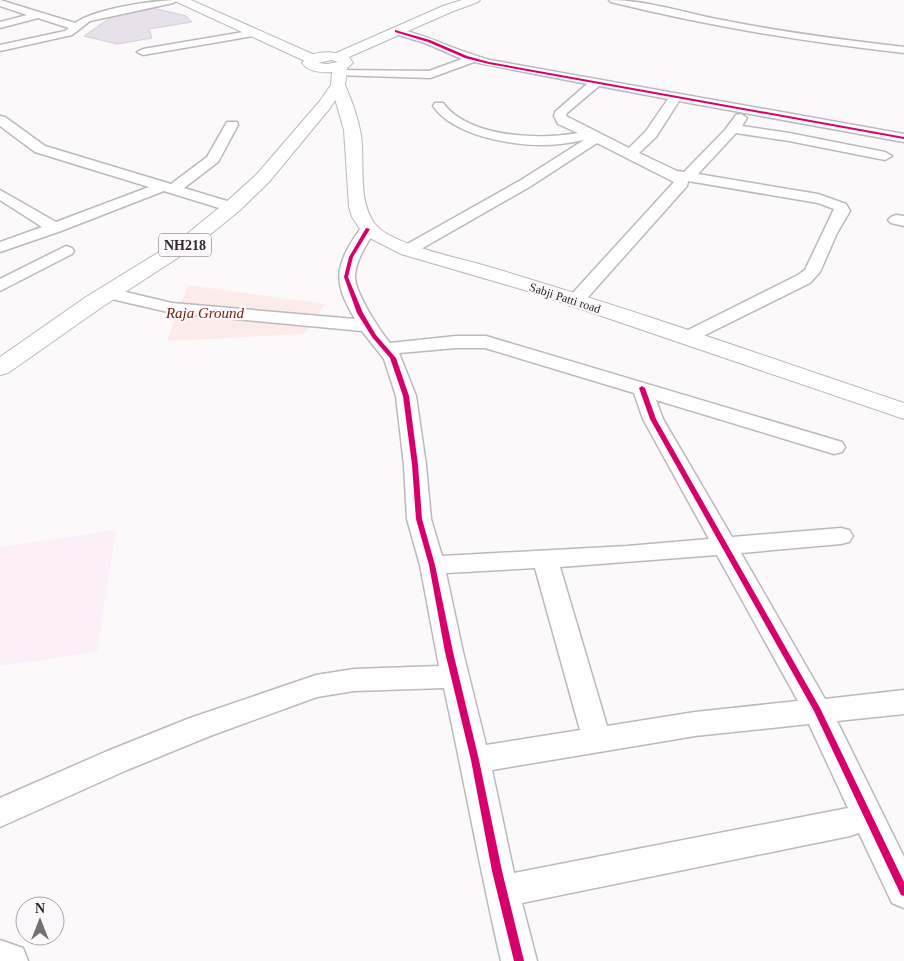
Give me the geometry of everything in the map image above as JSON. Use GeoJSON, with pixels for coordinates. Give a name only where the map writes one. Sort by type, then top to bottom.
{"type":"FeatureCollection","features":[{"type":"Feature","properties":{"kind":"main road"},"geometry":{"type":"LineString","coordinates":[[189,1],[312,59],[324,56],[339,70],[352,125],[360,216],[368,229]]}},
{"type":"Feature","properties":{"kind":"main road"},"geometry":{"type":"LineString","coordinates":[[339,70],[396,31],[440,13],[456,11],[479,1]]}},
{"type":"Feature","properties":{"kind":"main road","name":"NH218"},"geometry":{"type":"LineString","coordinates":[[0,368],[109,293],[188,242],[232,208],[279,160],[326,105],[339,70]]}},
{"type":"Feature","properties":{"kind":"main road","name":"Sabji Patti road"},"geometry":{"type":"LineString","coordinates":[[368,229],[408,250],[576,301],[904,412]]}},
{"type":"Feature","properties":{"kind":"street"},"geometry":{"type":"LineString","coordinates":[[136,0],[153,4]]}},
{"type":"Feature","properties":{"kind":"street"},"geometry":{"type":"LineString","coordinates":[[0,48],[68,33],[87,19],[173,0]]}},
{"type":"Feature","properties":{"kind":"street"},"geometry":{"type":"LineString","coordinates":[[616,0],[706,22],[762,32],[904,50]]}},
{"type":"Feature","properties":{"kind":"street"},"geometry":{"type":"LineString","coordinates":[[0,3],[77,27]]}},
{"type":"Feature","properties":{"kind":"street"},"geometry":{"type":"LineString","coordinates":[[0,26],[38,15]]}},
{"type":"Feature","properties":{"kind":"street"},"geometry":{"type":"LineString","coordinates":[[396,31],[429,41],[474,59],[596,83],[904,138]]}},
{"type":"Feature","properties":{"kind":"street"},"geometry":{"type":"LineString","coordinates":[[143,52],[255,33]]}},
{"type":"Feature","properties":{"kind":"street"},"geometry":{"type":"LineString","coordinates":[[339,70],[430,75],[474,59]]}},
{"type":"Feature","properties":{"kind":"street"},"geometry":{"type":"LineString","coordinates":[[596,83],[561,112],[560,116],[563,120],[630,154],[681,175],[820,199],[836,203],[841,207],[842,211],[828,233],[812,272],[804,279],[687,338]]}},
{"type":"Feature","properties":{"kind":"street"},"geometry":{"type":"LineString","coordinates":[[630,154],[651,134],[676,96]]}},
{"type":"Feature","properties":{"kind":"street"},"geometry":{"type":"LineString","coordinates":[[439,106],[445,116],[474,129],[524,140],[545,141],[593,136]]}},
{"type":"Feature","properties":{"kind":"street"},"geometry":{"type":"LineString","coordinates":[[576,301],[680,188],[682,183],[681,175],[733,129],[746,109]]}},
{"type":"Feature","properties":{"kind":"street"},"geometry":{"type":"LineString","coordinates":[[0,120],[31,144],[40,148],[232,208]]}},
{"type":"Feature","properties":{"kind":"street"},"geometry":{"type":"LineString","coordinates":[[0,247],[168,187],[200,170],[212,159],[232,125]]}},
{"type":"Feature","properties":{"kind":"street"},"geometry":{"type":"LineString","coordinates":[[733,129],[796,138],[885,156]]}},
{"type":"Feature","properties":{"kind":"street"},"geometry":{"type":"LineString","coordinates":[[408,250],[526,183],[593,136]]}},
{"type":"Feature","properties":{"kind":"street"},"geometry":{"type":"LineString","coordinates":[[0,194],[55,228]]}},
{"type":"Feature","properties":{"kind":"street"},"geometry":{"type":"LineString","coordinates":[[368,229],[351,258],[346,277],[360,313],[393,358],[406,396],[415,465],[419,519],[432,566],[448,652],[475,760],[502,891],[519,961]]}},
{"type":"Feature","properties":{"kind":"street"},"geometry":{"type":"LineString","coordinates":[[0,286],[66,251]]}},
{"type":"Feature","properties":{"kind":"street"},"geometry":{"type":"LineString","coordinates":[[109,293],[172,308],[368,326]]}},
{"type":"Feature","properties":{"kind":"street"},"geometry":{"type":"LineString","coordinates":[[386,349],[456,342],[486,342],[834,447]]}},
{"type":"Feature","properties":{"kind":"street"},"geometry":{"type":"LineString","coordinates":[[642,388],[653,419],[817,710],[904,892]]}},
{"type":"Feature","properties":{"kind":"street"},"geometry":{"type":"LineString","coordinates":[[432,566],[725,547],[841,536]]}},
{"type":"Feature","properties":{"kind":"street"},"geometry":{"type":"LineString","coordinates":[[545,560],[597,740]]}},
{"type":"Feature","properties":{"kind":"street"},"geometry":{"type":"LineString","coordinates":[[0,813],[124,757],[200,727],[316,686],[354,680],[456,678]]}},
{"type":"Feature","properties":{"kind":"street"},"geometry":{"type":"LineString","coordinates":[[475,760],[695,724],[904,702]]}},
{"type":"Feature","properties":{"kind":"street"},"geometry":{"type":"LineString","coordinates":[[502,891],[850,822]]}},
{"type":"Feature","properties":{"kind":"street"},"geometry":{"type":"LineString","coordinates":[[0,958],[10,961]]}},
{"type":"Feature","properties":{"kind":"shaded area"},"geometry":{"type":"Polygon","coordinates":[[[116,530],[97,652],[0,666],[0,547],[116,530]]]}},
{"type":"Feature","properties":{"kind":"green space","name":"Raja Ground"},"geometry":{"type":"Polygon","coordinates":[[[188,285],[325,304],[304,334],[167,341],[188,285]]]}},
{"type":"Feature","properties":{"kind":"building"},"geometry":{"type":"Polygon","coordinates":[[[145,6],[186,16],[192,22],[149,29],[152,38],[117,44],[84,36],[113,16],[145,6]]]}},
{"type":"Feature","properties":{"kind":"cycle path"},"geometry":{"type":"LineString","coordinates":[[396,31],[429,41],[466,57],[489,63],[904,138]]}},
{"type":"Feature","properties":{"kind":"cycle path"},"geometry":{"type":"LineString","coordinates":[[368,229],[351,257],[346,277],[360,313],[374,336],[393,358],[406,396],[415,465],[419,519],[432,565],[449,652],[475,760],[497,871],[519,961]]}},
{"type":"Feature","properties":{"kind":"cycle path"},"geometry":{"type":"LineString","coordinates":[[642,388],[653,419],[817,710],[904,892]]}}]}
